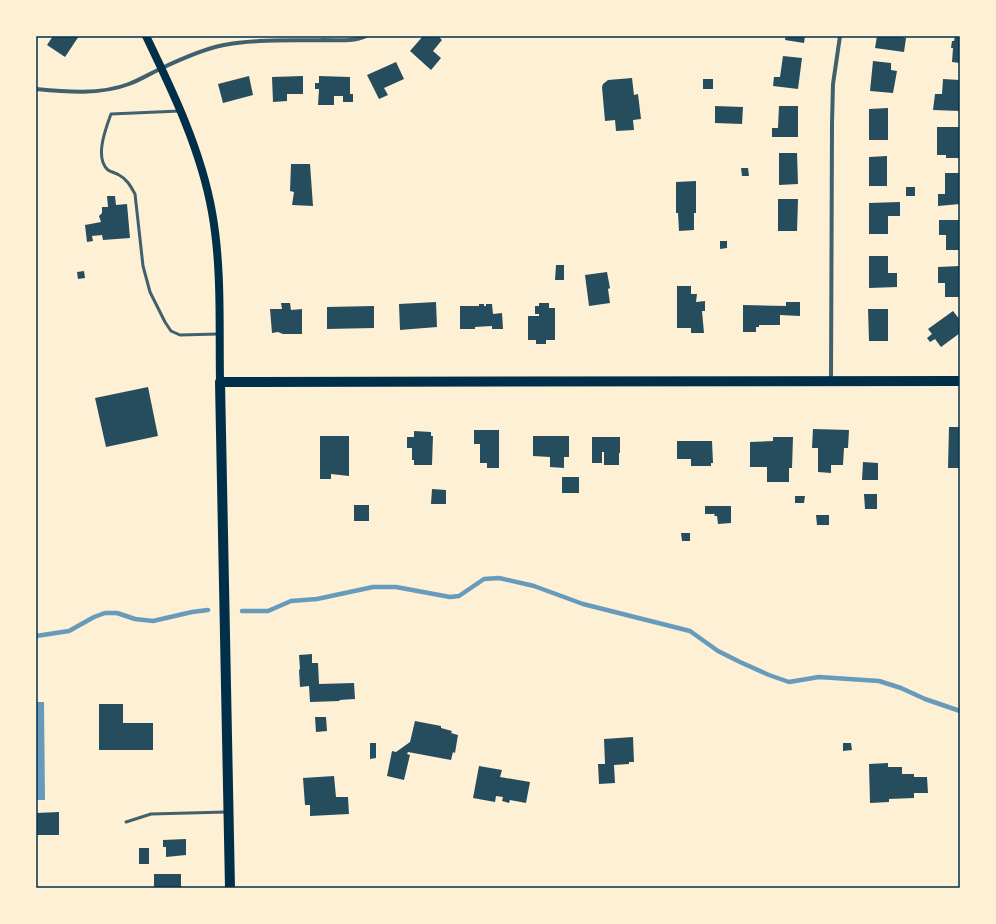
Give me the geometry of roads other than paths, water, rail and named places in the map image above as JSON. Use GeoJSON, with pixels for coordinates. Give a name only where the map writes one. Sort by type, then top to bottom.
{"type":"FeatureCollection","features":[{"type":"Feature","properties":{"kind":"main road"},"geometry":{"type":"LineString","coordinates":[[146,36],[162,68],[194,147],[212,211],[216,247],[219,286],[230,888]]}},
{"type":"Feature","properties":{"kind":"main road"},"geometry":{"type":"LineString","coordinates":[[220,382],[960,381]]}},
{"type":"Feature","properties":{"kind":"street"},"geometry":{"type":"LineString","coordinates":[[36,89],[61,92],[86,92],[112,89],[130,84],[162,68],[201,52],[224,45],[247,42],[342,40],[362,38],[366,36]]}},
{"type":"Feature","properties":{"kind":"street"},"geometry":{"type":"LineString","coordinates":[[830,381],[833,84],[840,36]]}},
{"type":"Feature","properties":{"kind":"lane"},"geometry":{"type":"LineString","coordinates":[[180,111],[111,114],[103,135],[103,164],[109,170],[121,176],[130,184],[135,194],[143,266],[150,292],[171,331],[180,335],[219,334]]}},
{"type":"Feature","properties":{"kind":"lane"},"geometry":{"type":"LineString","coordinates":[[126,822],[151,814],[228,812]]}},
{"type":"Feature","properties":{"kind":"water"},"geometry":{"type":"Polygon","coordinates":[[[36,702],[44,702],[45,800],[36,800],[36,702]]]}},
{"type":"Feature","properties":{"kind":"waterway"},"geometry":{"type":"LineString","coordinates":[[242,611],[268,611],[291,601],[317,599],[373,587],[396,587],[450,597],[459,596],[484,579],[499,578],[534,586],[583,604],[690,631],[718,651],[769,675],[789,682],[819,677],[879,681],[960,711]]}},
{"type":"Feature","properties":{"kind":"waterway"},"geometry":{"type":"LineString","coordinates":[[36,636],[69,631],[94,617],[105,613],[117,613],[135,619],[153,621],[208,610]]}}]}
